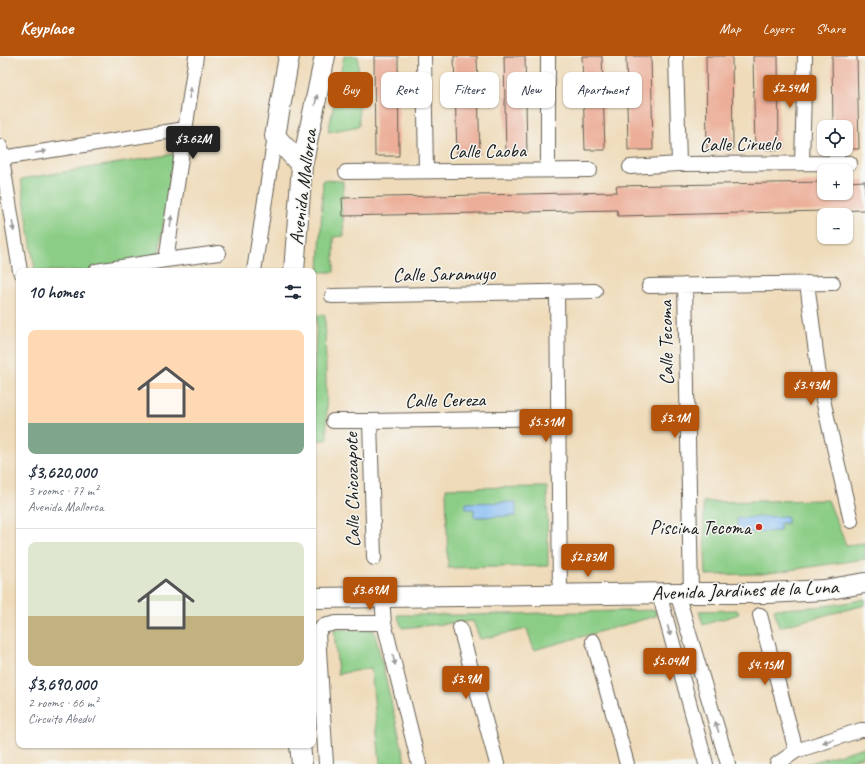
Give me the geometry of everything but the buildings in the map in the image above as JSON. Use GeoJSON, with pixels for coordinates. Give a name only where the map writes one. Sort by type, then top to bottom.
{"type":"FeatureCollection","features":[{"type":"Feature","properties":{"kind":"street"},"geometry":{"type":"LineString","coordinates":[[166,260],[196,56]]}},
{"type":"Feature","properties":{"kind":"street","name":"Avenida Mallorca"},"geometry":{"type":"LineString","coordinates":[[254,268],[274,136],[289,56]]}},
{"type":"Feature","properties":{"kind":"street","name":"Avenida Mallorca"},"geometry":{"type":"LineString","coordinates":[[294,268],[302,166],[325,56]]}},
{"type":"Feature","properties":{"kind":"street","name":"Calle Caoba"},"geometry":{"type":"LineString","coordinates":[[424,56],[426,171]]}},
{"type":"Feature","properties":{"kind":"street","name":"Calle Caoba"},"geometry":{"type":"LineString","coordinates":[[548,56],[548,170]]}},
{"type":"Feature","properties":{"kind":"street","name":"Calle Ciruelo"},"geometry":{"type":"LineString","coordinates":[[676,56],[679,164]]}},
{"type":"Feature","properties":{"kind":"street","name":"Calle Ciruelo"},"geometry":{"type":"LineString","coordinates":[[802,163],[805,56]]}},
{"type":"Feature","properties":{"kind":"street"},"geometry":{"type":"LineString","coordinates":[[20,268],[1,152],[185,129]]}},
{"type":"Feature","properties":{"kind":"street"},"geometry":{"type":"LineString","coordinates":[[274,136],[302,166]]}},
{"type":"Feature","properties":{"kind":"street","name":"Calle Ciruelo"},"geometry":{"type":"LineString","coordinates":[[630,167],[679,164],[850,163]]}},
{"type":"Feature","properties":{"kind":"street","name":"Calle Caoba"},"geometry":{"type":"LineString","coordinates":[[346,172],[590,170]]}},
{"type":"Feature","properties":{"kind":"street"},"geometry":{"type":"LineString","coordinates":[[115,268],[219,253]]}},
{"type":"Feature","properties":{"kind":"street"},"geometry":{"type":"LineString","coordinates":[[807,283],[820,391],[851,521]]}},
{"type":"Feature","properties":{"kind":"street","name":"Calle Tecoma"},"geometry":{"type":"LineString","coordinates":[[649,286],[833,283]]}},
{"type":"Feature","properties":{"kind":"street","name":"Calle Tecoma"},"geometry":{"type":"LineString","coordinates":[[676,593],[685,285]]}},
{"type":"Feature","properties":{"kind":"street","name":"Calle Saramuyo"},"geometry":{"type":"LineString","coordinates":[[332,296],[595,291]]}},
{"type":"Feature","properties":{"kind":"street"},"geometry":{"type":"LineString","coordinates":[[557,292],[560,595]]}},
{"type":"Feature","properties":{"kind":"street","name":"Calle Cereza"},"geometry":{"type":"LineString","coordinates":[[333,421],[558,418]]}},
{"type":"Feature","properties":{"kind":"street","name":"Calle Chicozapote"},"geometry":{"type":"LineString","coordinates":[[370,421],[374,558]]}},
{"type":"Feature","properties":{"kind":"street","name":"Avenida Jardines de la Luna"},"geometry":{"type":"LineString","coordinates":[[316,598],[766,593],[824,590],[865,583]]}},
{"type":"Feature","properties":{"kind":"street"},"geometry":{"type":"LineString","coordinates":[[676,593],[706,764]]}},
{"type":"Feature","properties":{"kind":"street"},"geometry":{"type":"LineString","coordinates":[[676,593],[728,764]]}},
{"type":"Feature","properties":{"kind":"street"},"geometry":{"type":"LineString","coordinates":[[382,597],[384,623],[419,764]]}},
{"type":"Feature","properties":{"kind":"street"},"geometry":{"type":"LineString","coordinates":[[760,615],[796,751]]}},
{"type":"Feature","properties":{"kind":"street"},"geometry":{"type":"LineString","coordinates":[[326,764],[318,633],[323,626],[336,623],[384,623]]}},
{"type":"Feature","properties":{"kind":"street"},"geometry":{"type":"LineString","coordinates":[[460,628],[497,764]]}},
{"type":"Feature","properties":{"kind":"street"},"geometry":{"type":"LineString","coordinates":[[593,641],[627,764]]}},
{"type":"Feature","properties":{"kind":"street"},"geometry":{"type":"LineString","coordinates":[[777,764],[796,751],[865,730]]}},
{"type":"Feature","properties":{"kind":"street"},"geometry":{"type":"LineString","coordinates":[[300,748],[302,764]]}},
{"type":"Feature","properties":{"kind":"green space"},"geometry":{"type":"Polygon","coordinates":[[[344,56],[358,56],[358,72],[341,72],[344,56]]]}},
{"type":"Feature","properties":{"kind":"green space"},"geometry":{"type":"Polygon","coordinates":[[[333,108],[359,108],[359,126],[328,132],[333,108]]]}},
{"type":"Feature","properties":{"kind":"green space"},"geometry":{"type":"Polygon","coordinates":[[[174,154],[157,265],[140,268],[35,268],[21,179],[174,154]]]}},
{"type":"Feature","properties":{"kind":"green space"},"geometry":{"type":"Polygon","coordinates":[[[323,180],[343,181],[344,236],[334,237],[334,272],[319,272],[323,180]]]}},
{"type":"Feature","properties":{"kind":"green space"},"geometry":{"type":"Polygon","coordinates":[[[317,315],[325,315],[327,440],[316,440],[317,315]]]}},
{"type":"Feature","properties":{"kind":"green space"},"geometry":{"type":"Polygon","coordinates":[[[547,487],[548,566],[448,568],[446,488],[547,487]],[[474,509],[474,517],[516,516],[474,509]]]}},
{"type":"Feature","properties":{"kind":"green space"},"geometry":{"type":"Polygon","coordinates":[[[828,500],[846,545],[865,543],[865,559],[762,574],[706,575],[703,502],[828,500]],[[738,518],[780,531],[780,523],[787,523],[738,518]]]}},
{"type":"Feature","properties":{"kind":"green space"},"geometry":{"type":"Polygon","coordinates":[[[865,599],[865,605],[779,627],[774,609],[820,606],[865,599]]]}},
{"type":"Feature","properties":{"kind":"green space"},"geometry":{"type":"Polygon","coordinates":[[[656,610],[656,616],[534,650],[527,629],[480,639],[473,621],[402,628],[397,615],[470,615],[656,610]]]}},
{"type":"Feature","properties":{"kind":"green space"},"geometry":{"type":"Polygon","coordinates":[[[737,610],[739,614],[703,625],[699,611],[737,610]]]}},
{"type":"Feature","properties":{"kind":"green space"},"geometry":{"type":"Polygon","coordinates":[[[334,629],[374,630],[406,764],[380,764],[371,668],[338,674],[334,629]]]}},
{"type":"Feature","properties":{"kind":"green space"},"geometry":{"type":"Polygon","coordinates":[[[865,747],[865,756],[850,760],[851,764],[806,764],[865,747]]]}},
{"type":"Feature","properties":{"kind":"water"},"geometry":{"type":"Polygon","coordinates":[[[516,502],[516,516],[474,517],[474,509],[466,509],[466,503],[516,502]]]}},
{"type":"Feature","properties":{"kind":"water","name":"Piscina Tecoma"},"geometry":{"type":"Polygon","coordinates":[[[787,516],[787,523],[780,523],[780,531],[738,533],[737,518],[787,516]]]}},
{"type":"Feature","properties":{"kind":"place","name":"Piscina Tecoma"},"geometry":{"type":"Point","coordinates":[759,527]}}]}
